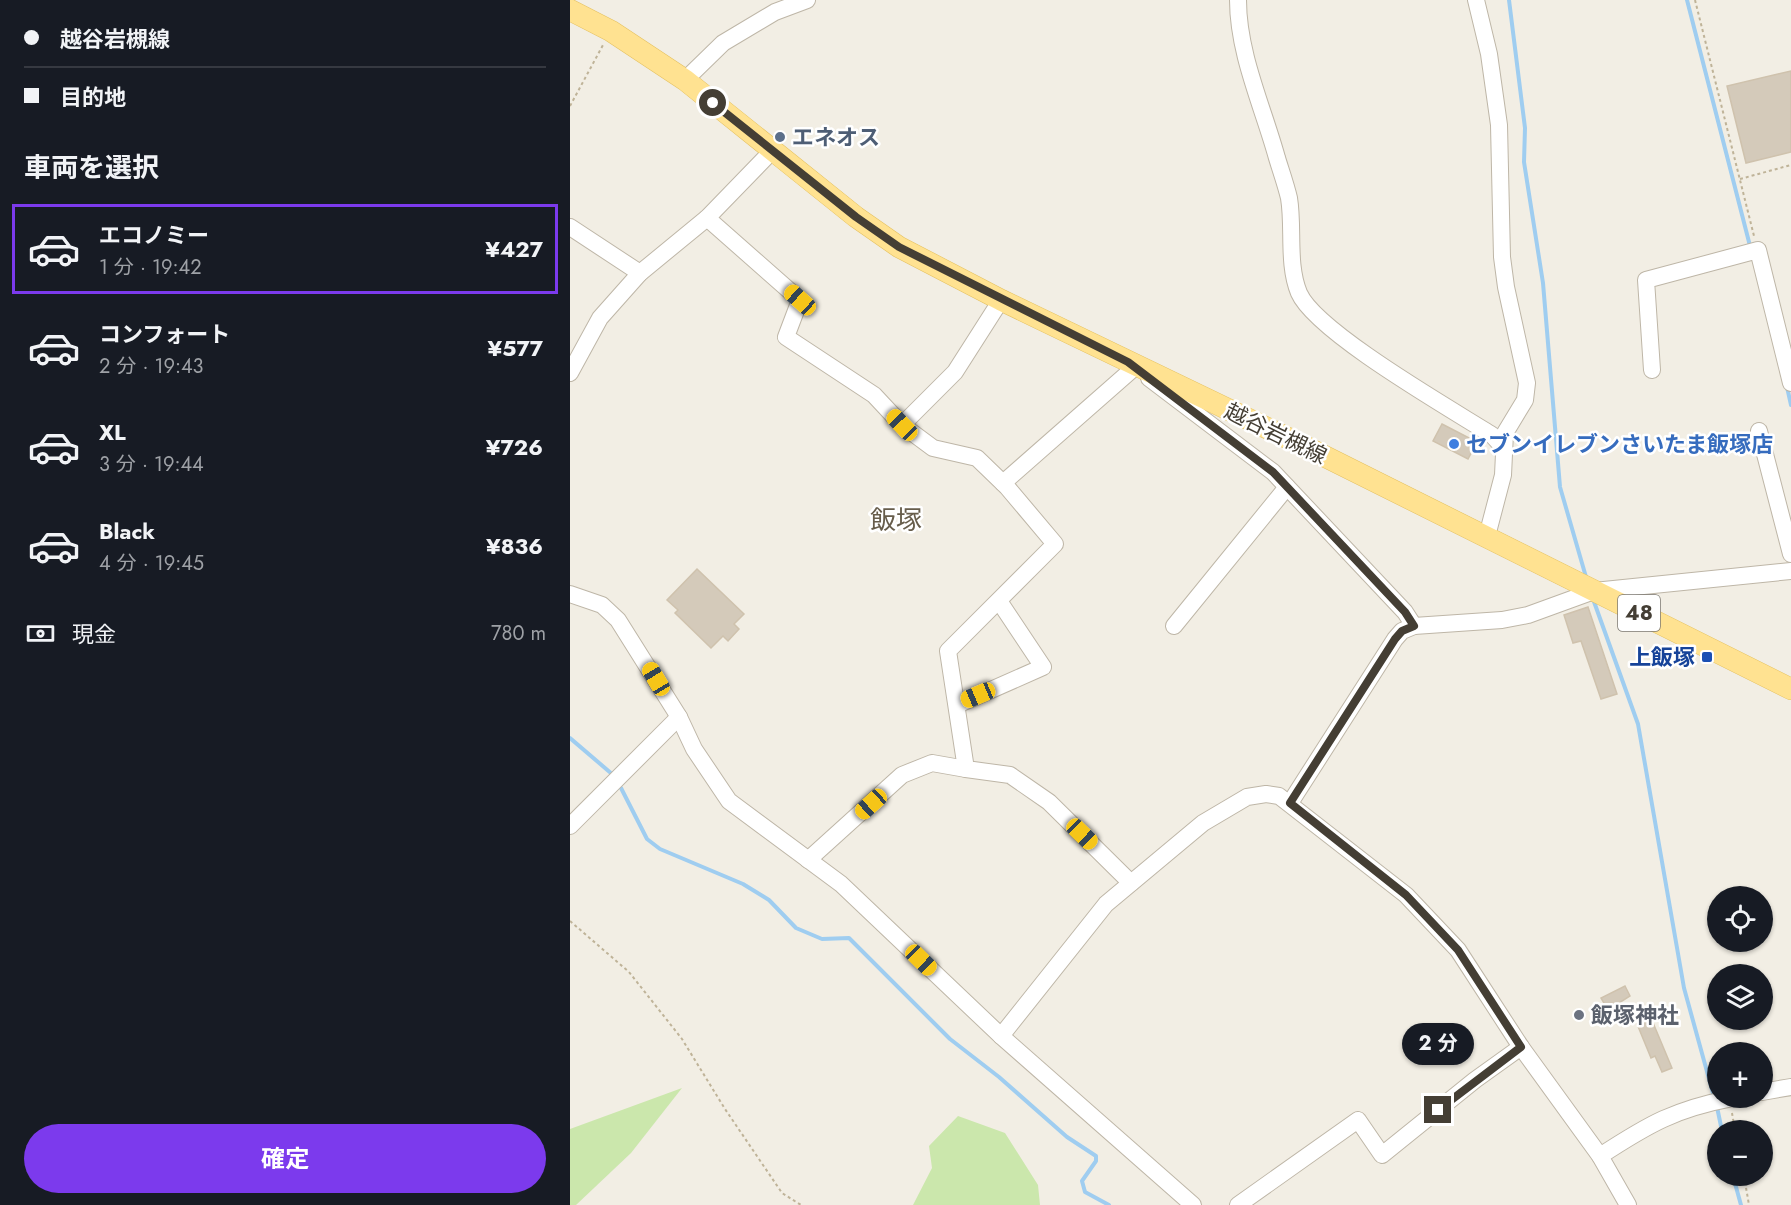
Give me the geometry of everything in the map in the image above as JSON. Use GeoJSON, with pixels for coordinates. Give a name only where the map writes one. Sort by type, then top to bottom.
{"type":"FeatureCollection","features":[{"type":"Feature","properties":{"kind":"main road","name":"越谷岩槻線"},"geometry":{"type":"LineString","coordinates":[[570,10],[611,31],[685,80],[856,217],[899,247],[1001,300],[1487,536],[1791,689]]}},
{"type":"Feature","properties":{"kind":"street"},"geometry":{"type":"LineString","coordinates":[[685,80],[723,43],[775,12],[807,0]]}},
{"type":"Feature","properties":{"kind":"street"},"geometry":{"type":"LineString","coordinates":[[1238,0],[1238,18],[1247,56],[1289,197],[1294,270],[1299,294],[1326,325],[1385,367],[1492,435],[1503,447]]}},
{"type":"Feature","properties":{"kind":"street"},"geometry":{"type":"LineString","coordinates":[[1476,0],[1488,54],[1499,126],[1504,277],[1527,383],[1525,400],[1505,433],[1503,475],[1487,536]]}},
{"type":"Feature","properties":{"kind":"street"},"geometry":{"type":"LineString","coordinates":[[570,373],[600,318],[640,273],[707,218],[773,150]]}},
{"type":"Feature","properties":{"kind":"street"},"geometry":{"type":"LineString","coordinates":[[707,218],[800,300],[786,337],[873,395],[902,425],[933,448],[977,458],[1003,483],[1055,544],[948,651],[966,769]]}},
{"type":"Feature","properties":{"kind":"street"},"geometry":{"type":"LineString","coordinates":[[570,227],[640,273]]}},
{"type":"Feature","properties":{"kind":"street"},"geometry":{"type":"LineString","coordinates":[[1652,369],[1646,280],[1758,250],[1790,378]]}},
{"type":"Feature","properties":{"kind":"street"},"geometry":{"type":"LineString","coordinates":[[902,425],[955,372],[1001,300]]}},
{"type":"Feature","properties":{"kind":"street"},"geometry":{"type":"LineString","coordinates":[[1003,483],[1131,364],[1273,472],[1405,612],[1414,626]]}},
{"type":"Feature","properties":{"kind":"street"},"geometry":{"type":"LineString","coordinates":[[1760,431],[1791,554]]}},
{"type":"Feature","properties":{"kind":"street"},"geometry":{"type":"LineString","coordinates":[[1174,626],[1287,487]]}},
{"type":"Feature","properties":{"kind":"street"},"geometry":{"type":"LineString","coordinates":[[1290,803],[1402,631],[1414,626],[1502,620],[1528,615],[1594,591],[1791,571]]}},
{"type":"Feature","properties":{"kind":"street"},"geometry":{"type":"LineString","coordinates":[[570,594],[602,605],[618,620],[679,717],[694,750],[729,801],[841,884],[1001,1036],[1193,1205]]}},
{"type":"Feature","properties":{"kind":"street"},"geometry":{"type":"LineString","coordinates":[[957,705],[1043,667],[999,601]]}},
{"type":"Feature","properties":{"kind":"street"},"geometry":{"type":"LineString","coordinates":[[570,826],[679,717]]}},
{"type":"Feature","properties":{"kind":"street"},"geometry":{"type":"LineString","coordinates":[[808,860],[902,775],[932,763],[1010,775],[1049,802],[1131,883]]}},
{"type":"Feature","properties":{"kind":"street"},"geometry":{"type":"LineString","coordinates":[[1001,1036],[1106,904],[1203,823],[1247,796],[1266,794],[1279,796],[1406,895],[1458,950],[1521,1047],[1600,1156],[1628,1205]]}},
{"type":"Feature","properties":{"kind":"street"},"geometry":{"type":"LineString","coordinates":[[1238,1205],[1358,1120],[1382,1155],[1475,1080],[1521,1047]]}},
{"type":"Feature","properties":{"kind":"street"},"geometry":{"type":"LineString","coordinates":[[1773,1090],[1791,1087]]}},
{"type":"Feature","properties":{"kind":"street"},"geometry":{"type":"LineString","coordinates":[[1600,1156],[1654,1122],[1707,1103]]}},
{"type":"Feature","properties":{"kind":"path"},"geometry":{"type":"LineString","coordinates":[[1695,0],[1758,250]]}},
{"type":"Feature","properties":{"kind":"path"},"geometry":{"type":"LineString","coordinates":[[570,106],[611,31]]}},
{"type":"Feature","properties":{"kind":"path"},"geometry":{"type":"LineString","coordinates":[[1740,179],[1791,165]]}},
{"type":"Feature","properties":{"kind":"path"},"geometry":{"type":"LineString","coordinates":[[570,921],[629,972],[682,1040],[782,1193],[801,1205]]}},
{"type":"Feature","properties":{"kind":"path"},"geometry":{"type":"LineString","coordinates":[[1746,1186],[1749,1205]]}},
{"type":"Feature","properties":{"kind":"green space"},"geometry":{"type":"Polygon","coordinates":[[[682,1088],[631,1153],[576,1205],[570,1205],[570,1129],[682,1088]]]}},
{"type":"Feature","properties":{"kind":"green space"},"geometry":{"type":"Polygon","coordinates":[[[958,1116],[1005,1133],[1038,1185],[1040,1205],[913,1205],[932,1168],[929,1146],[958,1116]]]}},
{"type":"Feature","properties":{"kind":"building"},"geometry":{"type":"Polygon","coordinates":[[[1791,71],[1791,152],[1746,163],[1727,86],[1791,71]]]}},
{"type":"Feature","properties":{"kind":"building"},"geometry":{"type":"Polygon","coordinates":[[[1442,424],[1477,442],[1468,459],[1433,441],[1442,424]]]}},
{"type":"Feature","properties":{"kind":"building"},"geometry":{"type":"Polygon","coordinates":[[[697,569],[744,614],[734,624],[739,629],[728,641],[723,636],[711,648],[675,613],[678,610],[667,600],[697,569]]]}},
{"type":"Feature","properties":{"kind":"building"},"geometry":{"type":"Polygon","coordinates":[[[1588,607],[1617,694],[1601,699],[1581,641],[1573,643],[1564,615],[1588,607]]]}},
{"type":"Feature","properties":{"kind":"building"},"geometry":{"type":"Polygon","coordinates":[[[1625,986],[1630,996],[1608,1010],[1601,998],[1625,986]]]}},
{"type":"Feature","properties":{"kind":"building"},"geometry":{"type":"Polygon","coordinates":[[[1651,1018],[1672,1068],[1662,1072],[1655,1056],[1651,1058],[1637,1024],[1651,1018]]]}},
{"type":"Feature","properties":{"kind":"waterway"},"geometry":{"type":"LineString","coordinates":[[1509,0],[1525,128],[1524,162],[1543,283],[1560,487],[1586,577]]}},
{"type":"Feature","properties":{"kind":"waterway"},"geometry":{"type":"LineString","coordinates":[[1687,0],[1750,246]]}},
{"type":"Feature","properties":{"kind":"waterway"},"geometry":{"type":"LineString","coordinates":[[1787,387],[1791,405]]}},
{"type":"Feature","properties":{"kind":"waterway"},"geometry":{"type":"LineString","coordinates":[[1593,599],[1638,724],[1684,988],[1707,1072]]}},
{"type":"Feature","properties":{"kind":"waterway"},"geometry":{"type":"LineString","coordinates":[[570,738],[612,774]]}},
{"type":"Feature","properties":{"kind":"waterway"},"geometry":{"type":"LineString","coordinates":[[621,788],[647,839],[660,849],[743,884],[769,900],[796,928],[822,939],[849,938],[950,1039],[999,1077],[1067,1137],[1096,1156],[1096,1161],[1082,1181],[1085,1192],[1109,1205]]}},
{"type":"Feature","properties":{"kind":"waterway"},"geometry":{"type":"LineString","coordinates":[[1717,1108],[1720,1120]]}},
{"type":"Feature","properties":{"kind":"waterway"},"geometry":{"type":"LineString","coordinates":[[1736,1186],[1741,1205]]}},
{"type":"Feature","properties":{"kind":"place","name":"エネオス"},"geometry":{"type":"Point","coordinates":[780,137]}},
{"type":"Feature","properties":{"kind":"place","name":"セブンイレブンさいたま飯塚店"},"geometry":{"type":"Point","coordinates":[1454,444]}},
{"type":"Feature","properties":{"kind":"place","name":"上飯塚"},"geometry":{"type":"Point","coordinates":[1707,657]}},
{"type":"Feature","properties":{"kind":"place","name":"飯塚神社"},"geometry":{"type":"Point","coordinates":[1579,1015]}},
{"type":"Feature","properties":{"kind":"district","name":"飯塚"},"geometry":{"type":"Point","coordinates":[896,520]}},
{"type":"Feature","properties":{"kind":"route"},"geometry":{"type":"LineString","coordinates":[[713,103],[856,217],[899,247],[1128,362],[1273,472],[1405,612],[1414,626],[1402,631],[1395,639],[1290,803],[1406,895],[1458,950],[1521,1047],[1438,1110]]}}]}
